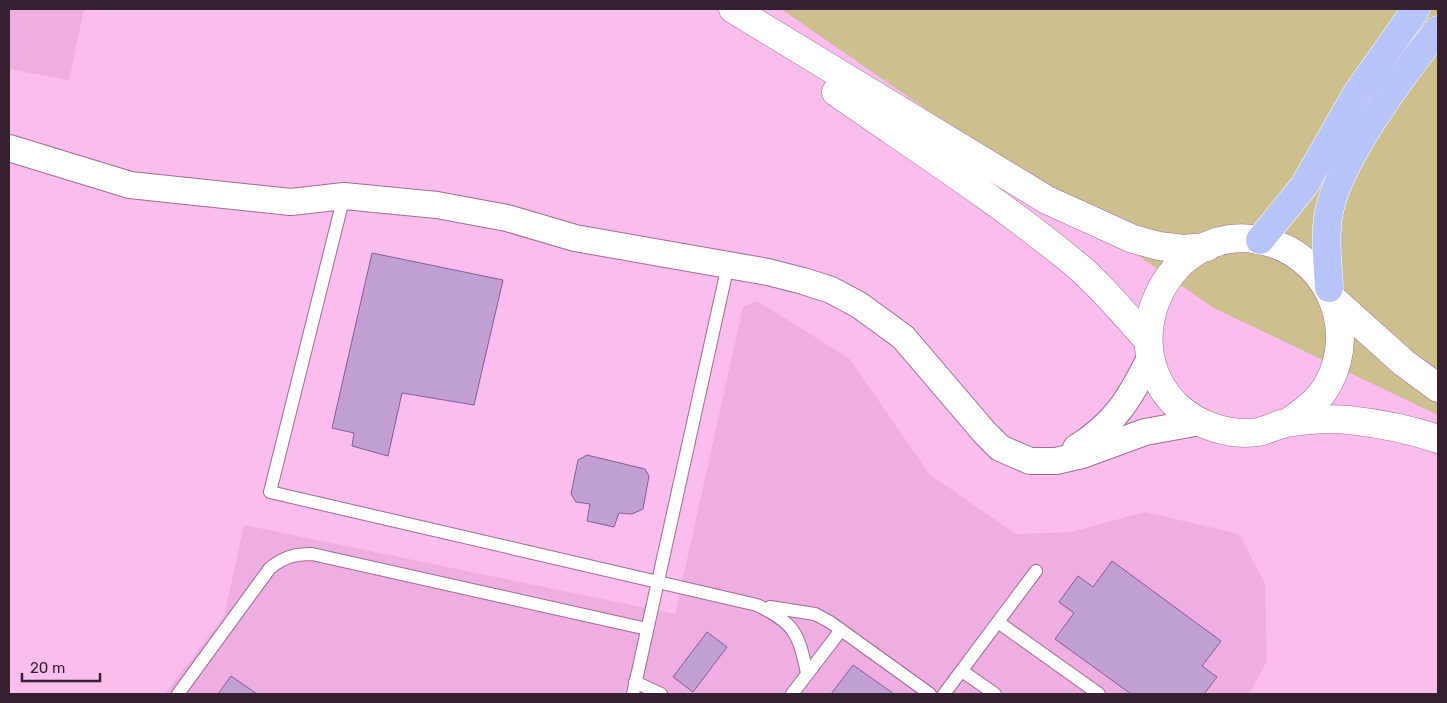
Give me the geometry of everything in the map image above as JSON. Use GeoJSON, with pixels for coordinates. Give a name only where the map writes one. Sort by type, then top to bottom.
{"type":"FeatureCollection","features":[{"type":"Feature","properties":{"kind":"highway"},"geometry":{"type":"LineString","coordinates":[[1260,240],[1304,186],[1357,93],[1416,9]]}},
{"type":"Feature","properties":{"kind":"highway"},"geometry":{"type":"LineString","coordinates":[[1332,295],[1326,237],[1329,212],[1337,188],[1372,123],[1438,30]]}},
{"type":"Feature","properties":{"kind":"street"},"geometry":{"type":"LineString","coordinates":[[742,15],[1047,200],[1133,239],[1183,249],[1207,247]]}},
{"type":"Feature","properties":{"kind":"street"},"geometry":{"type":"LineString","coordinates":[[742,15],[805,70],[1031,230],[1074,263],[1102,288],[1149,348],[1160,384],[1177,406],[1200,422],[1228,432],[1258,432],[1287,423],[1348,420],[1438,438]]}},
{"type":"Feature","properties":{"kind":"street"},"geometry":{"type":"LineString","coordinates":[[9,148],[130,184],[291,202],[344,196],[437,205],[507,218],[541,230],[575,238],[728,265],[803,281],[831,290],[859,305],[903,337],[984,433],[1000,448],[1030,461],[1056,461],[1082,455],[1145,432],[1200,422]]}},
{"type":"Feature","properties":{"kind":"street"},"geometry":{"type":"LineString","coordinates":[[1056,461],[1099,434],[1130,399],[1149,348],[1151,310],[1166,281],[1189,257],[1223,241],[1241,238],[1260,240],[1288,249],[1312,266],[1332,295],[1404,363],[1438,388]]}},
{"type":"Feature","properties":{"kind":"street"},"geometry":{"type":"LineString","coordinates":[[1287,423],[1310,407],[1328,385],[1338,358],[1341,330],[1332,295]]}},
{"type":"Feature","properties":{"kind":"lane"},"geometry":{"type":"LineString","coordinates":[[344,196],[270,492],[658,583],[757,605],[815,614],[841,630],[930,694]]}},
{"type":"Feature","properties":{"kind":"lane"},"geometry":{"type":"LineString","coordinates":[[661,694],[634,688],[728,265]]}},
{"type":"Feature","properties":{"kind":"lane"},"geometry":{"type":"LineString","coordinates":[[178,694],[270,568],[282,559],[294,554],[312,554],[647,629]]}},
{"type":"Feature","properties":{"kind":"lane"},"geometry":{"type":"LineString","coordinates":[[944,694],[1036,571]]}},
{"type":"Feature","properties":{"kind":"lane"},"geometry":{"type":"LineString","coordinates":[[757,605],[782,617],[792,628],[800,643],[807,673]]}},
{"type":"Feature","properties":{"kind":"lane"},"geometry":{"type":"LineString","coordinates":[[998,622],[1099,694]]}},
{"type":"Feature","properties":{"kind":"lane"},"geometry":{"type":"LineString","coordinates":[[792,694],[841,630]]}},
{"type":"Feature","properties":{"kind":"lane"},"geometry":{"type":"LineString","coordinates":[[962,671],[994,694]]}},
{"type":"Feature","properties":{"kind":"shaded area"},"geometry":{"type":"Polygon","coordinates":[[[9,9],[84,9],[69,80],[9,69],[9,9]]]}},
{"type":"Feature","properties":{"kind":"shaded area"},"geometry":{"type":"Polygon","coordinates":[[[781,9],[1438,9],[1438,415],[1214,308],[781,9]]]}},
{"type":"Feature","properties":{"kind":"shaded area"},"geometry":{"type":"Polygon","coordinates":[[[757,301],[850,359],[929,474],[1016,534],[1071,532],[1145,512],[1239,534],[1265,584],[1267,661],[1249,694],[165,694],[224,616],[244,525],[675,614],[743,307],[757,301]]]}},
{"type":"Feature","properties":{"kind":"building"},"geometry":{"type":"Polygon","coordinates":[[[372,253],[503,280],[474,405],[402,393],[388,456],[352,446],[354,433],[332,428],[372,253]]]}},
{"type":"Feature","properties":{"kind":"building"},"geometry":{"type":"Polygon","coordinates":[[[587,455],[645,469],[649,476],[643,509],[632,514],[619,513],[614,527],[587,521],[590,504],[576,502],[571,494],[578,460],[587,455]]]}},
{"type":"Feature","properties":{"kind":"building"},"geometry":{"type":"Polygon","coordinates":[[[1112,561],[1221,641],[1202,666],[1217,677],[1204,694],[1131,694],[1055,639],[1074,613],[1059,602],[1078,576],[1093,587],[1112,561]]]}},
{"type":"Feature","properties":{"kind":"building"},"geometry":{"type":"Polygon","coordinates":[[[707,632],[727,647],[693,692],[673,677],[707,632]]]}},
{"type":"Feature","properties":{"kind":"building"},"geometry":{"type":"Polygon","coordinates":[[[853,665],[894,694],[831,694],[853,665]]]}},
{"type":"Feature","properties":{"kind":"building"},"geometry":{"type":"Polygon","coordinates":[[[231,676],[257,694],[218,694],[231,676]]]}}]}
